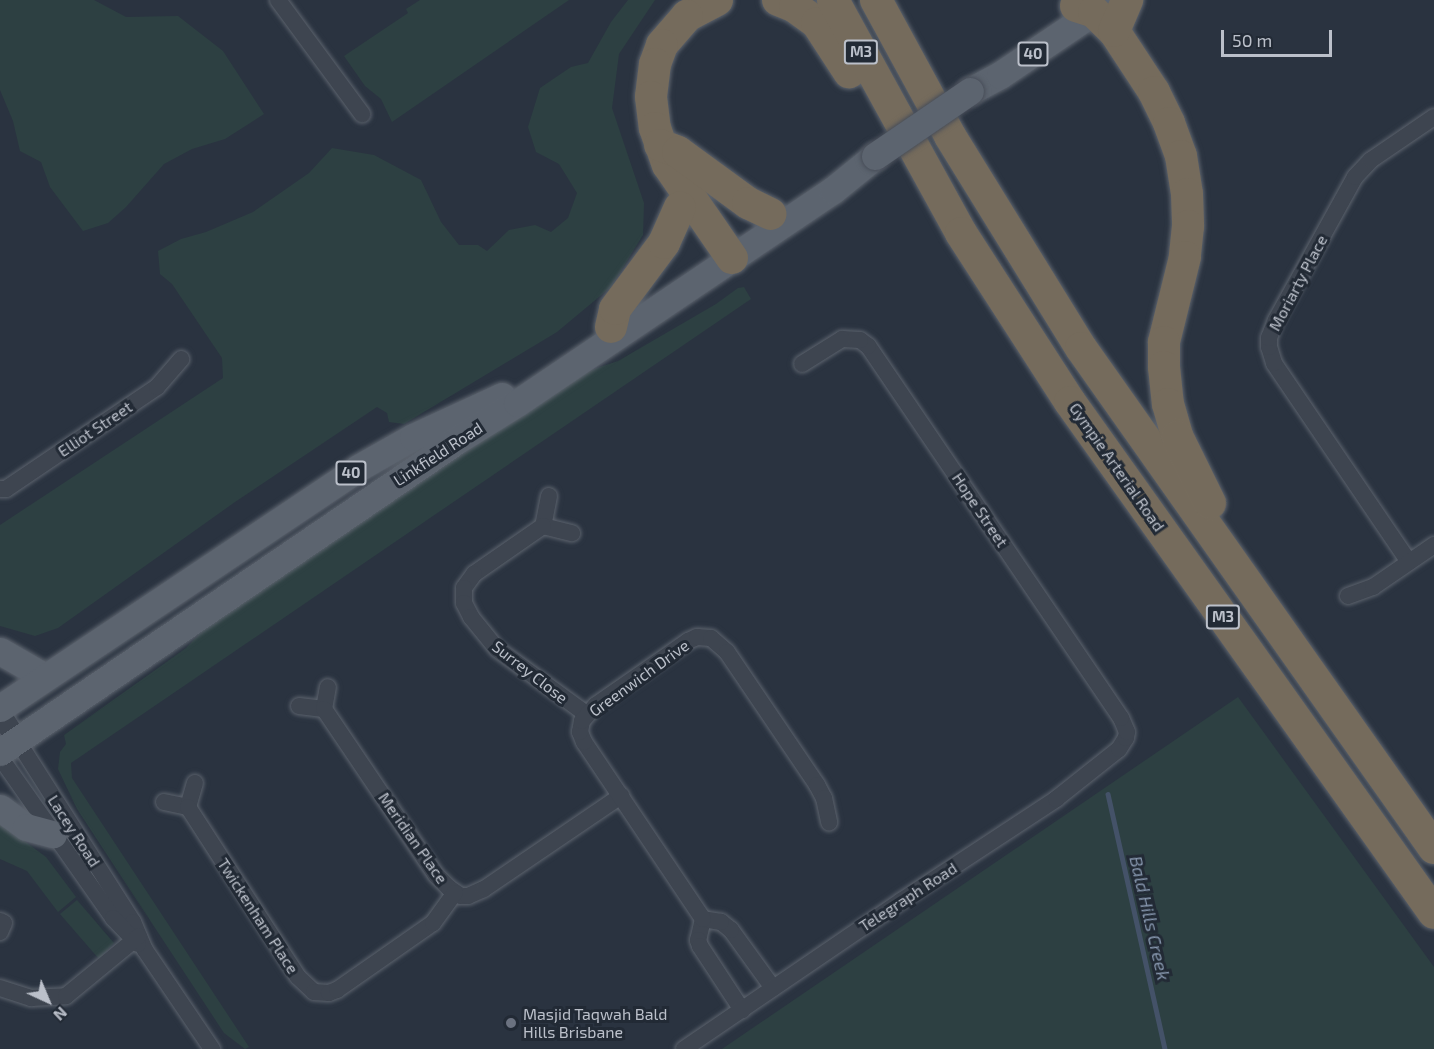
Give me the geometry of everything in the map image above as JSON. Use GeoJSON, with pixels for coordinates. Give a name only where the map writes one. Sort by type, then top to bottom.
{"type":"FeatureCollection","features":[{"type":"Feature","properties":{"kind":"highway"},"geometry":{"type":"LineString","coordinates":[[676,0],[653,30],[643,50],[637,97],[645,146],[656,170],[680,207],[722,256]]}},
{"type":"Feature","properties":{"kind":"highway"},"geometry":{"type":"LineString","coordinates":[[717,0],[687,16],[662,45],[655,64],[651,97],[659,144],[668,165],[722,256]]}},
{"type":"Feature","properties":{"kind":"highway"},"geometry":{"type":"LineString","coordinates":[[778,0],[817,23],[855,82],[889,104]]}},
{"type":"Feature","properties":{"kind":"highway","name":"Gympie Arterial Road"},"geometry":{"type":"LineString","coordinates":[[832,0],[961,233],[1070,402],[1434,912]]}},
{"type":"Feature","properties":{"kind":"highway","name":"M3"},"geometry":{"type":"LineString","coordinates":[[876,0],[950,136],[1016,247],[1081,348],[1434,848]]}},
{"type":"Feature","properties":{"kind":"highway"},"geometry":{"type":"LineString","coordinates":[[1127,0],[1096,10],[1154,92],[1181,156],[1187,194],[1188,226],[1185,257],[1164,342],[1168,404],[1177,436],[1203,493],[1222,520],[1227,557]]}},
{"type":"Feature","properties":{"kind":"highway"},"geometry":{"type":"LineString","coordinates":[[659,144],[678,152],[748,203],[771,213]]}},
{"type":"Feature","properties":{"kind":"highway"},"geometry":{"type":"LineString","coordinates":[[611,327],[615,309],[664,243],[680,207]]}},
{"type":"Feature","properties":{"kind":"main road","name":"Linkfield Road"},"geometry":{"type":"LineString","coordinates":[[0,708],[358,468],[413,437],[531,382],[611,327],[722,256],[834,190],[875,156],[970,91],[1016,48],[1096,10]]}},
{"type":"Feature","properties":{"kind":"main road","name":"Linkfield Road"},"geometry":{"type":"LineString","coordinates":[[6,749],[722,256],[771,213],[875,156]]}},
{"type":"Feature","properties":{"kind":"main road"},"geometry":{"type":"LineString","coordinates":[[0,651],[45,677]]}},
{"type":"Feature","properties":{"kind":"main road"},"geometry":{"type":"LineString","coordinates":[[0,808],[26,826],[53,834]]}},
{"type":"Feature","properties":{"kind":"street"},"geometry":{"type":"LineString","coordinates":[[278,0],[362,114]]}},
{"type":"Feature","properties":{"kind":"street","name":"Moriarty Place"},"geometry":{"type":"LineString","coordinates":[[1409,562],[1274,363],[1269,338],[1355,177],[1371,160],[1434,117]]}},
{"type":"Feature","properties":{"kind":"street","name":"Hope Street"},"geometry":{"type":"LineString","coordinates":[[802,364],[842,339],[860,340],[868,346],[1121,718],[1127,732],[1126,738]]}},
{"type":"Feature","properties":{"kind":"street","name":"Elliot Street"},"geometry":{"type":"LineString","coordinates":[[0,489],[6,489],[157,387],[182,359]]}},
{"type":"Feature","properties":{"kind":"street"},"geometry":{"type":"LineString","coordinates":[[549,496],[543,526],[572,532]]}},
{"type":"Feature","properties":{"kind":"street","name":"Surrey Close"},"geometry":{"type":"LineString","coordinates":[[543,526],[474,574],[464,588],[464,603],[471,617],[497,649],[586,714]]}},
{"type":"Feature","properties":{"kind":"street"},"geometry":{"type":"LineString","coordinates":[[1348,596],[1373,587],[1434,545]]}},
{"type":"Feature","properties":{"kind":"street","name":"Greenwich Drive"},"geometry":{"type":"LineString","coordinates":[[703,919],[582,738],[581,726],[586,714],[688,641],[697,638],[711,638],[727,652],[817,785],[824,798],[829,822]]}},
{"type":"Feature","properties":{"kind":"street"},"geometry":{"type":"LineString","coordinates":[[299,706],[324,709],[328,687]]}},
{"type":"Feature","properties":{"kind":"street","name":"Meridian Place"},"geometry":{"type":"LineString","coordinates":[[324,709],[436,875],[454,893],[468,896],[484,889],[621,796]]}},
{"type":"Feature","properties":{"kind":"street","name":"Lacey Road"},"geometry":{"type":"LineString","coordinates":[[0,714],[6,749],[53,834],[113,918],[139,942],[212,1049]]}},
{"type":"Feature","properties":{"kind":"street","name":"Telegraph Road"},"geometry":{"type":"LineString","coordinates":[[684,1049],[1056,799],[1119,749],[1126,738]]}},
{"type":"Feature","properties":{"kind":"street","name":"Lacey Road"},"geometry":{"type":"LineString","coordinates":[[6,749],[133,921],[139,942]]}},
{"type":"Feature","properties":{"kind":"street"},"geometry":{"type":"LineString","coordinates":[[164,802],[188,807],[195,783]]}},
{"type":"Feature","properties":{"kind":"street","name":"Twickenham Place"},"geometry":{"type":"LineString","coordinates":[[188,807],[298,977],[314,992],[329,993],[337,990],[433,923],[454,893]]}},
{"type":"Feature","properties":{"kind":"street"},"geometry":{"type":"LineString","coordinates":[[742,1010],[700,946],[698,940],[703,919],[721,922],[731,930],[773,988]]}},
{"type":"Feature","properties":{"kind":"street"},"geometry":{"type":"LineString","coordinates":[[0,921],[4,923],[0,932]]}},
{"type":"Feature","properties":{"kind":"street"},"geometry":{"type":"LineString","coordinates":[[0,988],[31,998],[66,996],[139,942]]}},
{"type":"Feature","properties":{"kind":"shaded area"},"geometry":{"type":"Polygon","coordinates":[[[0,0],[94,0],[126,17],[178,16],[223,51],[264,114],[225,139],[192,149],[164,164],[126,207],[108,223],[83,231],[50,187],[41,162],[20,151],[13,121],[0,90],[0,0]]]}},
{"type":"Feature","properties":{"kind":"shaded area"},"geometry":{"type":"Polygon","coordinates":[[[420,0],[569,0],[392,122],[381,99],[365,86],[344,56],[408,13],[406,9],[420,0]]]}},
{"type":"Feature","properties":{"kind":"shaded area"},"geometry":{"type":"Polygon","coordinates":[[[628,0],[655,0],[619,54],[612,108],[644,203],[643,235],[611,287],[557,332],[404,424],[389,422],[387,413],[377,407],[235,502],[58,628],[35,636],[0,626],[0,525],[223,378],[222,358],[172,284],[160,274],[158,251],[181,239],[206,232],[253,212],[309,173],[332,148],[374,155],[421,180],[441,222],[459,245],[478,245],[487,251],[509,230],[535,225],[551,232],[568,218],[577,193],[559,164],[536,152],[528,127],[540,88],[571,67],[588,63],[611,22],[628,0]]]}},
{"type":"Feature","properties":{"kind":"shaded area"},"geometry":{"type":"Polygon","coordinates":[[[744,287],[751,299],[71,763],[72,778],[249,1047],[245,1049],[224,1033],[77,809],[58,769],[60,752],[66,744],[64,735],[186,648],[205,628],[582,373],[618,361],[716,304],[738,288],[744,287]]]}},
{"type":"Feature","properties":{"kind":"shaded area"},"geometry":{"type":"Polygon","coordinates":[[[1238,697],[1434,967],[1434,1049],[722,1049],[1238,697]]]}},
{"type":"Feature","properties":{"kind":"shaded area"},"geometry":{"type":"Polygon","coordinates":[[[0,823],[46,857],[76,897],[58,912],[27,871],[0,859],[0,823]]]}},
{"type":"Feature","properties":{"kind":"shaded area"},"geometry":{"type":"Polygon","coordinates":[[[77,900],[114,943],[99,959],[60,914],[77,900]]]}},
{"type":"Feature","properties":{"kind":"waterway","name":"Bald Hills Creek"},"geometry":{"type":"LineString","coordinates":[[1108,794],[1165,1049]]}},
{"type":"Feature","properties":{"kind":"place","name":"Masjid Taqwah Bald Hills Brisbane"},"geometry":{"type":"Point","coordinates":[511,1023]}}]}
